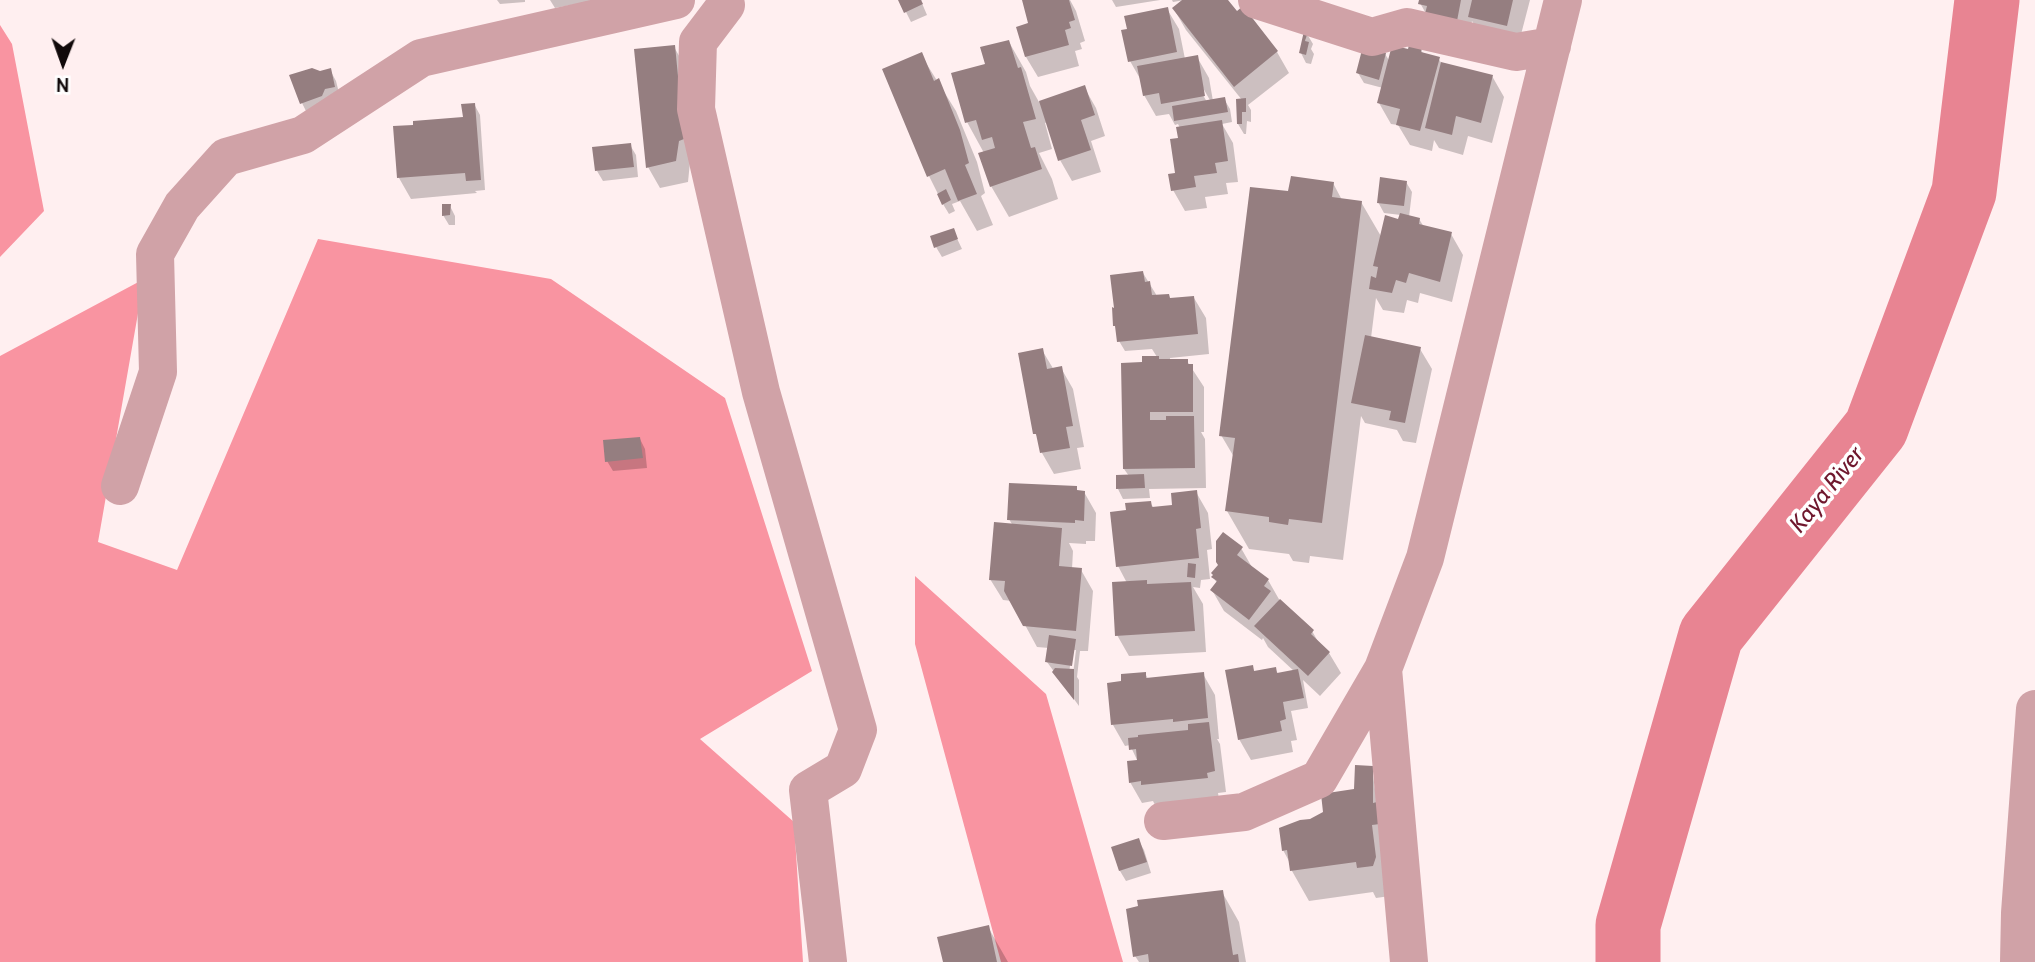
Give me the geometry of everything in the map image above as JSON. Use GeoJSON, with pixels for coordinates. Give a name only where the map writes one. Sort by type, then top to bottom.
{"type":"FeatureCollection","features":[{"type":"Feature","properties":{"kind":"street"},"geometry":{"type":"LineString","coordinates":[[120,486],[158,372],[155,254],[183,206],[226,157],[303,135],[421,58],[676,0]]}},
{"type":"Feature","properties":{"kind":"street"},"geometry":{"type":"LineString","coordinates":[[1257,0],[1372,37],[1407,27],[1516,52],[1552,46]]}},
{"type":"Feature","properties":{"kind":"street"},"geometry":{"type":"LineString","coordinates":[[1163,821],[1244,812],[1319,779],[1383,668],[1425,558],[1563,0]]}},
{"type":"Feature","properties":{"kind":"street"},"geometry":{"type":"LineString","coordinates":[[729,2],[698,42],[696,110],[761,392],[858,730],[844,769],[808,790],[828,962]]}},
{"type":"Feature","properties":{"kind":"street"},"geometry":{"type":"LineString","coordinates":[[1383,668],[1409,962]]}},
{"type":"Feature","properties":{"kind":"street"},"geometry":{"type":"LineString","coordinates":[[2019,962],[2035,709]]}},
{"type":"Feature","properties":{"kind":"shaded area"},"geometry":{"type":"Polygon","coordinates":[[[0,25],[12,44],[44,211],[0,257],[0,25]]]}},
{"type":"Feature","properties":{"kind":"shaded area"},"geometry":{"type":"Polygon","coordinates":[[[318,239],[551,279],[725,398],[812,671],[700,739],[794,822],[803,962],[0,962],[0,356],[144,279],[98,542],[177,570],[318,239]]]}},
{"type":"Feature","properties":{"kind":"shaded area"},"geometry":{"type":"Polygon","coordinates":[[[915,576],[1046,694],[1123,962],[1001,962],[915,644],[915,576]]]}},
{"type":"Feature","properties":{"kind":"building"},"geometry":{"type":"Polygon","coordinates":[[[898,0],[921,0],[923,4],[904,13],[898,0]]]}},
{"type":"Feature","properties":{"kind":"building"},"geometry":{"type":"Polygon","coordinates":[[[1022,0],[1069,0],[1075,20],[1069,22],[1071,28],[1065,30],[1069,45],[1025,57],[1016,27],[1028,23],[1022,0]]]}},
{"type":"Feature","properties":{"kind":"building"},"geometry":{"type":"Polygon","coordinates":[[[1182,0],[1228,0],[1237,11],[1243,6],[1278,51],[1234,87],[1172,8],[1182,0]]]}},
{"type":"Feature","properties":{"kind":"building"},"geometry":{"type":"Polygon","coordinates":[[[1419,0],[1461,0],[1457,21],[1425,14],[1427,6],[1418,4],[1419,0]]]}},
{"type":"Feature","properties":{"kind":"building"},"geometry":{"type":"Polygon","coordinates":[[[1472,0],[1513,0],[1507,26],[1468,17],[1472,0]]]}},
{"type":"Feature","properties":{"kind":"building"},"geometry":{"type":"Polygon","coordinates":[[[1168,7],[1177,52],[1128,62],[1121,30],[1127,29],[1124,16],[1168,7]]]}},
{"type":"Feature","properties":{"kind":"building"},"geometry":{"type":"Polygon","coordinates":[[[1304,31],[1308,32],[1305,41],[1309,42],[1306,55],[1299,53],[1304,31]]]}},
{"type":"Feature","properties":{"kind":"building"},"geometry":{"type":"Polygon","coordinates":[[[1009,40],[1018,68],[1021,67],[1036,119],[1023,122],[1031,148],[1035,147],[1042,169],[990,187],[978,153],[995,148],[992,137],[982,140],[976,120],[965,123],[951,73],[985,64],[980,47],[1009,40]]]}},
{"type":"Feature","properties":{"kind":"building"},"geometry":{"type":"Polygon","coordinates":[[[675,45],[684,139],[679,141],[676,161],[646,168],[634,49],[675,45]]]}},
{"type":"Feature","properties":{"kind":"building"},"geometry":{"type":"Polygon","coordinates":[[[1392,45],[1408,49],[1409,45],[1422,48],[1421,52],[1440,57],[1420,131],[1396,125],[1400,109],[1377,103],[1392,45]]]}},
{"type":"Feature","properties":{"kind":"building"},"geometry":{"type":"Polygon","coordinates":[[[1363,46],[1386,53],[1379,80],[1356,73],[1363,46]]]}},
{"type":"Feature","properties":{"kind":"building"},"geometry":{"type":"Polygon","coordinates":[[[922,52],[934,81],[939,78],[960,130],[969,163],[965,165],[977,194],[958,201],[945,169],[927,177],[882,69],[922,52]]]}},
{"type":"Feature","properties":{"kind":"building"},"geometry":{"type":"Polygon","coordinates":[[[1198,55],[1205,96],[1161,104],[1159,93],[1143,96],[1137,66],[1198,55]]]}},
{"type":"Feature","properties":{"kind":"building"},"geometry":{"type":"Polygon","coordinates":[[[1441,62],[1493,75],[1481,123],[1456,116],[1452,135],[1425,128],[1441,62]]]}},
{"type":"Feature","properties":{"kind":"building"},"geometry":{"type":"Polygon","coordinates":[[[312,68],[320,71],[331,68],[335,87],[325,89],[322,96],[300,104],[289,75],[312,68]]]}},
{"type":"Feature","properties":{"kind":"building"},"geometry":{"type":"Polygon","coordinates":[[[1085,85],[1095,115],[1081,120],[1091,150],[1058,161],[1039,101],[1085,85]]]}},
{"type":"Feature","properties":{"kind":"building"},"geometry":{"type":"Polygon","coordinates":[[[1225,97],[1228,112],[1174,121],[1172,106],[1225,97]]]}},
{"type":"Feature","properties":{"kind":"building"},"geometry":{"type":"Polygon","coordinates":[[[1246,98],[1246,112],[1242,112],[1242,124],[1237,124],[1236,99],[1246,98]]]}},
{"type":"Feature","properties":{"kind":"building"},"geometry":{"type":"Polygon","coordinates":[[[475,103],[481,180],[466,181],[465,173],[397,178],[393,126],[413,125],[413,121],[463,117],[461,104],[475,103]]]}},
{"type":"Feature","properties":{"kind":"building"},"geometry":{"type":"Polygon","coordinates":[[[1222,120],[1228,161],[1215,163],[1217,173],[1194,176],[1196,187],[1171,191],[1168,174],[1175,173],[1170,139],[1178,138],[1176,127],[1222,120]]]}},
{"type":"Feature","properties":{"kind":"building"},"geometry":{"type":"Polygon","coordinates":[[[631,143],[634,167],[595,171],[592,147],[631,143]]]}},
{"type":"Feature","properties":{"kind":"building"},"geometry":{"type":"Polygon","coordinates":[[[1291,176],[1334,182],[1332,197],[1362,201],[1322,523],[1289,519],[1288,525],[1269,522],[1269,517],[1225,511],[1235,438],[1219,436],[1250,187],[1288,191],[1291,176]]]}},
{"type":"Feature","properties":{"kind":"building"},"geometry":{"type":"Polygon","coordinates":[[[1380,177],[1407,181],[1404,206],[1377,203],[1380,177]]]}},
{"type":"Feature","properties":{"kind":"building"},"geometry":{"type":"Polygon","coordinates":[[[946,189],[951,200],[942,205],[937,194],[946,189]]]}},
{"type":"Feature","properties":{"kind":"building"},"geometry":{"type":"Polygon","coordinates":[[[442,204],[451,204],[450,215],[442,216],[442,204]]]}},
{"type":"Feature","properties":{"kind":"building"},"geometry":{"type":"Polygon","coordinates":[[[1400,213],[1420,218],[1419,224],[1452,232],[1440,282],[1409,273],[1406,283],[1396,280],[1392,293],[1369,289],[1371,276],[1376,278],[1378,267],[1373,266],[1385,215],[1398,219],[1400,213]]]}},
{"type":"Feature","properties":{"kind":"building"},"geometry":{"type":"Polygon","coordinates":[[[954,228],[958,239],[934,248],[930,236],[954,228]]]}},
{"type":"Feature","properties":{"kind":"building"},"geometry":{"type":"Polygon","coordinates":[[[1143,271],[1145,282],[1150,281],[1152,295],[1169,294],[1170,298],[1194,296],[1198,334],[1117,342],[1113,326],[1110,275],[1143,271]]]}},
{"type":"Feature","properties":{"kind":"building"},"geometry":{"type":"Polygon","coordinates":[[[1365,335],[1421,347],[1405,423],[1389,420],[1391,411],[1351,403],[1365,335]]]}},
{"type":"Feature","properties":{"kind":"building"},"geometry":{"type":"Polygon","coordinates":[[[1043,348],[1047,369],[1062,366],[1073,426],[1066,427],[1070,448],[1040,453],[1036,434],[1033,434],[1018,353],[1043,348]]]}},
{"type":"Feature","properties":{"kind":"building"},"geometry":{"type":"Polygon","coordinates":[[[1142,356],[1188,359],[1188,364],[1193,364],[1193,412],[1150,412],[1150,420],[1166,420],[1166,416],[1194,416],[1195,468],[1123,469],[1121,363],[1142,362],[1142,356]]]}},
{"type":"Feature","properties":{"kind":"building"},"geometry":{"type":"Polygon","coordinates":[[[640,437],[643,458],[605,462],[603,440],[640,437]]]}},
{"type":"Feature","properties":{"kind":"building"},"geometry":{"type":"Polygon","coordinates":[[[1144,474],[1145,488],[1116,489],[1116,475],[1144,474]]]}},
{"type":"Feature","properties":{"kind":"building"},"geometry":{"type":"Polygon","coordinates":[[[1009,483],[1077,486],[1077,490],[1085,491],[1084,521],[1075,520],[1075,523],[1007,520],[1009,483]]]}},
{"type":"Feature","properties":{"kind":"building"},"geometry":{"type":"Polygon","coordinates":[[[1197,490],[1201,528],[1196,529],[1199,558],[1116,567],[1110,512],[1126,510],[1125,503],[1151,501],[1152,507],[1172,505],[1171,493],[1197,490]]]}},
{"type":"Feature","properties":{"kind":"building"},"geometry":{"type":"Polygon","coordinates":[[[994,522],[1062,528],[1059,566],[1082,568],[1076,631],[1023,626],[1004,591],[1005,581],[989,580],[994,522]]]}},
{"type":"Feature","properties":{"kind":"building"},"geometry":{"type":"Polygon","coordinates":[[[1223,532],[1243,547],[1237,555],[1269,579],[1264,586],[1271,591],[1249,620],[1210,590],[1217,581],[1211,577],[1218,565],[1216,541],[1223,532]]]}},
{"type":"Feature","properties":{"kind":"building"},"geometry":{"type":"Polygon","coordinates":[[[1188,563],[1196,564],[1195,578],[1187,577],[1188,563]]]}},
{"type":"Feature","properties":{"kind":"building"},"geometry":{"type":"Polygon","coordinates":[[[1147,580],[1147,584],[1191,582],[1195,631],[1115,636],[1112,582],[1147,580]]]}},
{"type":"Feature","properties":{"kind":"building"},"geometry":{"type":"Polygon","coordinates":[[[1280,599],[1314,630],[1311,634],[1330,652],[1308,676],[1254,626],[1280,599]]]}},
{"type":"Feature","properties":{"kind":"building"},"geometry":{"type":"Polygon","coordinates":[[[1049,635],[1076,639],[1072,666],[1045,662],[1049,635]]]}},
{"type":"Feature","properties":{"kind":"building"},"geometry":{"type":"Polygon","coordinates":[[[1253,665],[1254,671],[1276,667],[1277,673],[1298,669],[1304,698],[1283,702],[1286,719],[1280,721],[1282,731],[1238,740],[1225,670],[1253,665]]]}},
{"type":"Feature","properties":{"kind":"building"},"geometry":{"type":"Polygon","coordinates":[[[1055,668],[1074,669],[1074,700],[1052,672],[1055,668]]]}},
{"type":"Feature","properties":{"kind":"building"},"geometry":{"type":"Polygon","coordinates":[[[1146,672],[1146,678],[1204,672],[1208,718],[1111,725],[1107,683],[1121,681],[1121,674],[1146,672]]]}},
{"type":"Feature","properties":{"kind":"building"},"geometry":{"type":"Polygon","coordinates":[[[1209,722],[1215,771],[1207,773],[1208,778],[1141,785],[1141,781],[1129,783],[1127,761],[1137,760],[1136,749],[1129,750],[1128,738],[1188,730],[1188,724],[1209,722]]]}},
{"type":"Feature","properties":{"kind":"building"},"geometry":{"type":"Polygon","coordinates":[[[1355,765],[1373,766],[1373,803],[1377,802],[1380,824],[1372,825],[1376,857],[1373,866],[1357,868],[1356,862],[1290,871],[1287,850],[1282,851],[1279,828],[1310,819],[1323,812],[1321,794],[1354,789],[1355,765]]]}},
{"type":"Feature","properties":{"kind":"building"},"geometry":{"type":"Polygon","coordinates":[[[1139,838],[1147,862],[1119,871],[1111,847],[1139,838]]]}},
{"type":"Feature","properties":{"kind":"building"},"geometry":{"type":"Polygon","coordinates":[[[1223,890],[1233,955],[1238,954],[1239,962],[1149,962],[1148,954],[1133,957],[1126,909],[1138,906],[1137,900],[1223,890]]]}},
{"type":"Feature","properties":{"kind":"building"},"geometry":{"type":"Polygon","coordinates":[[[989,925],[997,962],[943,962],[937,937],[989,925]]]}},
{"type":"Feature","properties":{"kind":"waterway","name":"Kaya River"},"geometry":{"type":"LineString","coordinates":[[1628,962],[1628,925],[1711,635],[1876,428],[1964,192],[1987,0]]}}]}
